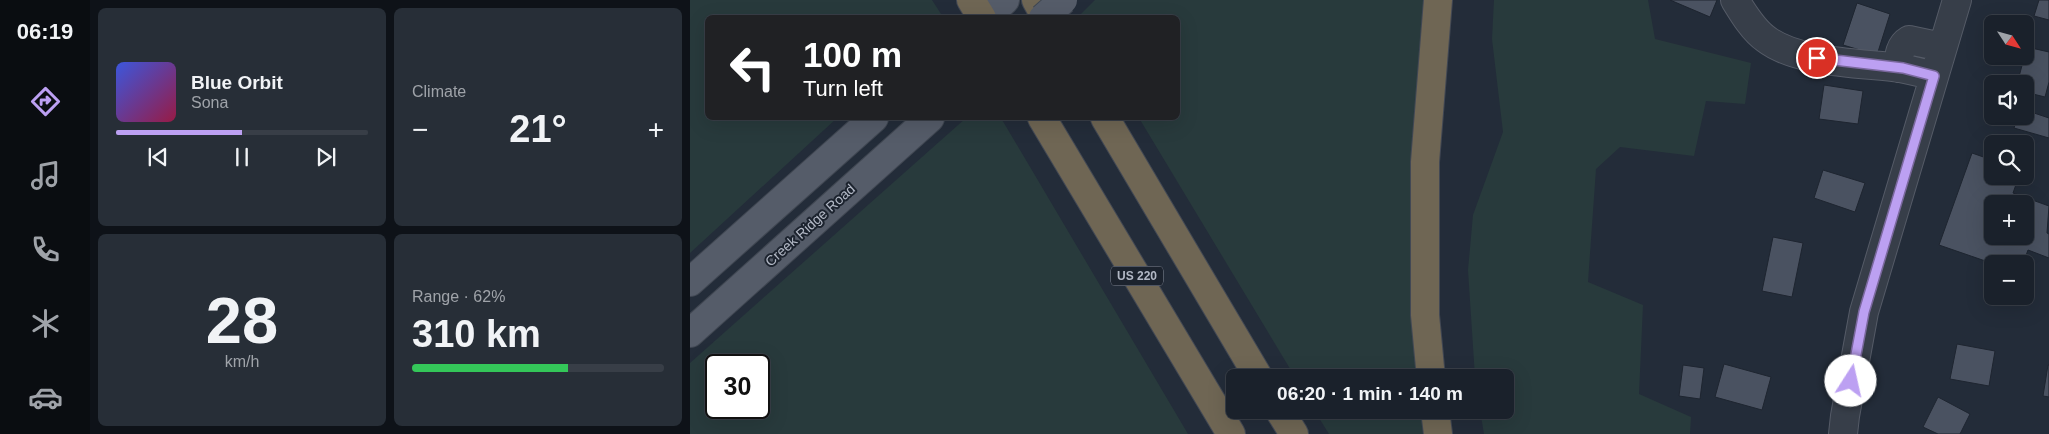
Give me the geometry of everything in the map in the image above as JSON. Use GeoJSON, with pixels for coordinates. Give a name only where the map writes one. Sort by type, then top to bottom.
{"type":"FeatureCollection","features":[{"type":"Feature","properties":{"kind":"highway"},"geometry":{"type":"LineString","coordinates":[[971,0],[982,15]]}},
{"type":"Feature","properties":{"kind":"highway"},"geometry":{"type":"LineString","coordinates":[[1036,0],[1044,15]]}},
{"type":"Feature","properties":{"kind":"highway"},"geometry":{"type":"LineString","coordinates":[[1431,369],[1425,315],[1425,162],[1438,0]]}},
{"type":"Feature","properties":{"kind":"highway","name":"US 220"},"geometry":{"type":"LineString","coordinates":[[1043,120],[1230,434]]}},
{"type":"Feature","properties":{"kind":"highway"},"geometry":{"type":"LineString","coordinates":[[1106,120],[1255,369]]}},
{"type":"Feature","properties":{"kind":"highway"},"geometry":{"type":"LineString","coordinates":[[1285,419],[1294,434]]}},
{"type":"Feature","properties":{"kind":"highway"},"geometry":{"type":"LineString","coordinates":[[1436,419],[1438,434]]}},
{"type":"Feature","properties":{"kind":"main road"},"geometry":{"type":"LineString","coordinates":[[988,15],[1005,0]]}},
{"type":"Feature","properties":{"kind":"main road"},"geometry":{"type":"LineString","coordinates":[[1048,15],[1062,0]]}},
{"type":"Feature","properties":{"kind":"main road"},"geometry":{"type":"LineString","coordinates":[[690,282],[872,120]]}},
{"type":"Feature","properties":{"kind":"main road","name":"Creek Ridge Road"},"geometry":{"type":"LineString","coordinates":[[690,333],[928,120]]}},
{"type":"Feature","properties":{"kind":"street"},"geometry":{"type":"LineString","coordinates":[[1736,0],[1765,39],[1776,45],[1817,58],[1898,68],[1934,76]]}},
{"type":"Feature","properties":{"kind":"street"},"geometry":{"type":"LineString","coordinates":[[1843,434],[1864,312],[1956,0]]}},
{"type":"Feature","properties":{"kind":"street"},"geometry":{"type":"LineString","coordinates":[[1898,68],[1900,52],[1904,44],[1909,40],[1942,47]]}},
{"type":"Feature","properties":{"kind":"shaded area"},"geometry":{"type":"Polygon","coordinates":[[[690,0],[932,0],[942,15],[705,15],[705,120],[835,120],[690,253],[690,0]]]}},
{"type":"Feature","properties":{"kind":"shaded area"},"geometry":{"type":"Polygon","coordinates":[[[1095,0],[1428,0],[1418,369],[1290,369],[1140,120],[1180,120],[1180,15],[1080,15],[1095,0]]]}},
{"type":"Feature","properties":{"kind":"shaded area"},"geometry":{"type":"Polygon","coordinates":[[[1494,0],[1648,0],[1655,39],[1751,63],[1745,104],[1706,101],[1694,156],[1620,147],[1596,169],[1588,282],[1643,305],[1639,394],[1691,417],[1690,434],[1484,434],[1482,419],[1514,419],[1514,369],[1474,369],[1468,270],[1473,215],[1503,132],[1492,39],[1494,0]]]}},
{"type":"Feature","properties":{"kind":"shaded area"},"geometry":{"type":"Polygon","coordinates":[[[964,120],[1002,120],[1188,434],[690,434],[690,363],[964,120]]]}},
{"type":"Feature","properties":{"kind":"shaded area"},"geometry":{"type":"Polygon","coordinates":[[[1320,419],[1422,419],[1423,434],[1329,434],[1320,419]]]}},
{"type":"Feature","properties":{"kind":"building"},"geometry":{"type":"Polygon","coordinates":[[[1670,0],[1717,0],[1710,17],[1670,0]]]}},
{"type":"Feature","properties":{"kind":"building"},"geometry":{"type":"Polygon","coordinates":[[[2039,0],[2049,0],[2049,20],[2034,16],[2039,0]]]}},
{"type":"Feature","properties":{"kind":"building"},"geometry":{"type":"Polygon","coordinates":[[[1857,3],[1890,14],[1877,55],[1843,45],[1857,3]]]}},
{"type":"Feature","properties":{"kind":"building"},"geometry":{"type":"Polygon","coordinates":[[[2034,49],[2049,52],[2049,82],[2045,97],[2034,94],[2034,75],[2019,75],[2022,65],[2034,65],[2034,49]]]}},
{"type":"Feature","properties":{"kind":"building"},"geometry":{"type":"Polygon","coordinates":[[[1824,85],[1863,91],[1858,124],[1819,119],[1824,85]]]}},
{"type":"Feature","properties":{"kind":"building"},"geometry":{"type":"Polygon","coordinates":[[[2034,113],[2049,118],[2049,138],[2014,128],[2015,125],[2034,125],[2034,113]]]}},
{"type":"Feature","properties":{"kind":"building"},"geometry":{"type":"Polygon","coordinates":[[[1972,153],[1984,157],[1984,185],[2016,185],[2013,193],[2019,195],[1984,195],[1984,245],[2034,245],[2034,201],[2049,206],[2047,233],[2049,234],[2049,258],[2028,250],[2026,255],[1984,255],[1984,261],[1939,245],[1972,153]]]}},
{"type":"Feature","properties":{"kind":"building"},"geometry":{"type":"Polygon","coordinates":[[[1823,170],[1865,183],[1855,212],[1814,198],[1823,170]]]}},
{"type":"Feature","properties":{"kind":"building"},"geometry":{"type":"Polygon","coordinates":[[[1773,237],[1803,243],[1792,297],[1762,291],[1773,237]]]}},
{"type":"Feature","properties":{"kind":"building"},"geometry":{"type":"Polygon","coordinates":[[[1957,344],[1995,351],[1989,386],[1950,379],[1957,344]]]}},
{"type":"Feature","properties":{"kind":"building"},"geometry":{"type":"Polygon","coordinates":[[[1724,364],[1771,377],[1762,410],[1715,397],[1724,364]]]}},
{"type":"Feature","properties":{"kind":"building"},"geometry":{"type":"Polygon","coordinates":[[[1683,365],[1704,368],[1700,399],[1679,396],[1683,365]]]}},
{"type":"Feature","properties":{"kind":"building"},"geometry":{"type":"Polygon","coordinates":[[[2049,365],[2049,397],[2043,396],[2049,365]]]}},
{"type":"Feature","properties":{"kind":"building"},"geometry":{"type":"Polygon","coordinates":[[[1938,397],[1970,414],[1960,434],[1938,434],[1923,427],[1938,397]]]}},
{"type":"Feature","properties":{"kind":"route"},"geometry":{"type":"LineString","coordinates":[[1817,58],[1903,68],[1934,76],[1864,312],[1851,381]]}}]}
